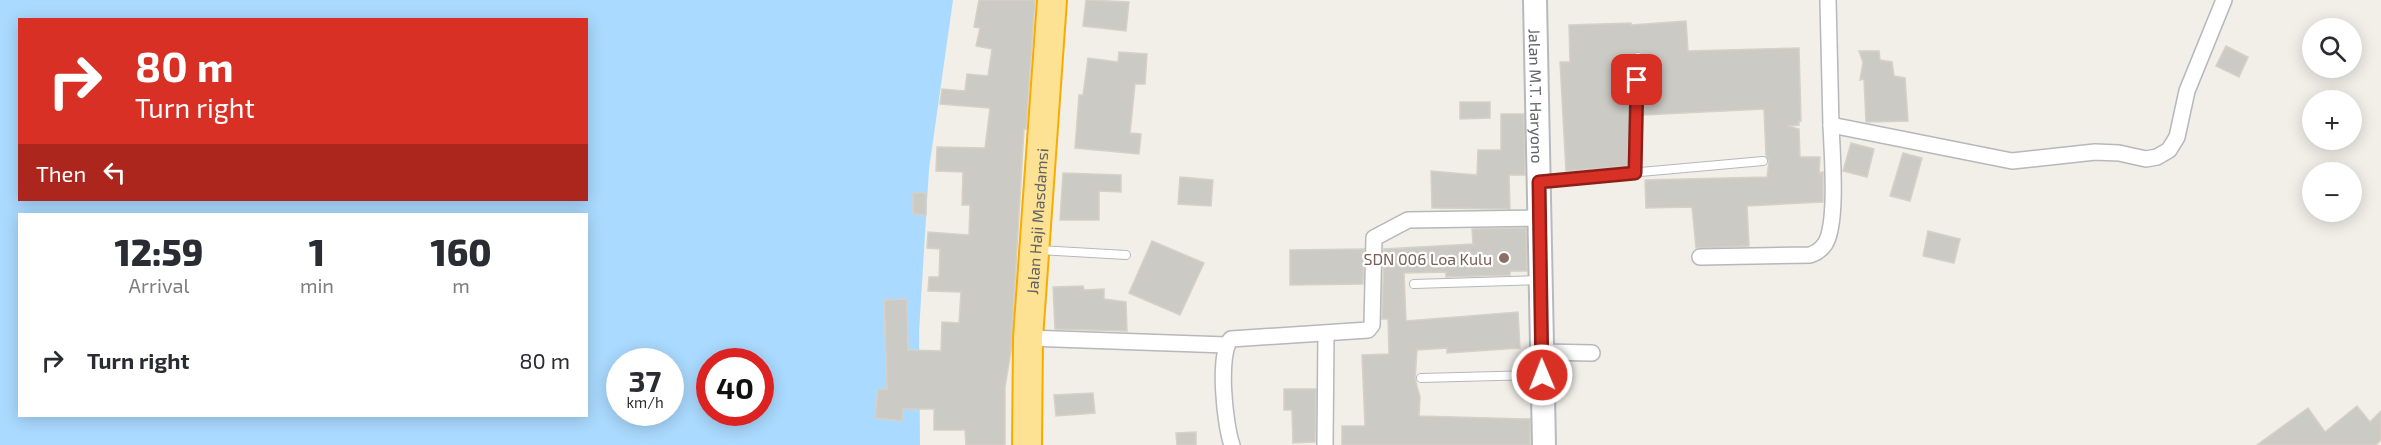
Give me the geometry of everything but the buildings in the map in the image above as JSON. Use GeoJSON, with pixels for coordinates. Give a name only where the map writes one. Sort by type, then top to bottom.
{"type":"FeatureCollection","features":[{"type":"Feature","properties":{"kind":"highway","name":"Jalan Haji Masdamsi"},"geometry":{"type":"LineString","coordinates":[[1027,445],[1028,338],[1053,0]]}},
{"type":"Feature","properties":{"kind":"street","name":"Jalan M.T. Haryono"},"geometry":{"type":"LineString","coordinates":[[1535,0],[1544,445]]}},
{"type":"Feature","properties":{"kind":"street"},"geometry":{"type":"LineString","coordinates":[[1700,257],[1810,255],[1821,248],[1830,231],[1831,125],[1828,0]]}},
{"type":"Feature","properties":{"kind":"street"},"geometry":{"type":"LineString","coordinates":[[1831,125],[2012,161],[2095,152],[2119,153],[2146,159],[2157,157],[2169,150],[2177,137],[2187,91],[2224,0]]}},
{"type":"Feature","properties":{"kind":"street"},"geometry":{"type":"LineString","coordinates":[[1232,445],[1226,420],[1226,345],[1231,339],[1368,330],[1372,325],[1374,238],[1399,223],[1436,218],[1540,218]]}},
{"type":"Feature","properties":{"kind":"street"},"geometry":{"type":"LineString","coordinates":[[1325,445],[1326,334]]}},
{"type":"Feature","properties":{"kind":"street"},"geometry":{"type":"LineString","coordinates":[[1028,338],[1226,345]]}},
{"type":"Feature","properties":{"kind":"street"},"geometry":{"type":"LineString","coordinates":[[1542,364],[1592,353]]}},
{"type":"Feature","properties":{"kind":"lane"},"geometry":{"type":"LineString","coordinates":[[1635,173],[1638,57]]}},
{"type":"Feature","properties":{"kind":"lane"},"geometry":{"type":"LineString","coordinates":[[1539,182],[1763,161]]}},
{"type":"Feature","properties":{"kind":"lane"},"geometry":{"type":"LineString","coordinates":[[1035,250],[1126,255]]}},
{"type":"Feature","properties":{"kind":"lane"},"geometry":{"type":"LineString","coordinates":[[1414,284],[1541,280]]}},
{"type":"Feature","properties":{"kind":"lane"},"geometry":{"type":"LineString","coordinates":[[1421,378],[1542,364]]}},
{"type":"Feature","properties":{"kind":"water"},"geometry":{"type":"Polygon","coordinates":[[[0,0],[953,0],[929,169],[919,332],[920,445],[0,445],[0,0]]]}},
{"type":"Feature","properties":{"kind":"place","name":"SDN 006 Loa Kulu"},"geometry":{"type":"Point","coordinates":[1504,258]}},
{"type":"Feature","properties":{"kind":"route"},"geometry":{"type":"LineString","coordinates":[[1542,375],[1539,182],[1635,173],[1637,80]]}}]}
